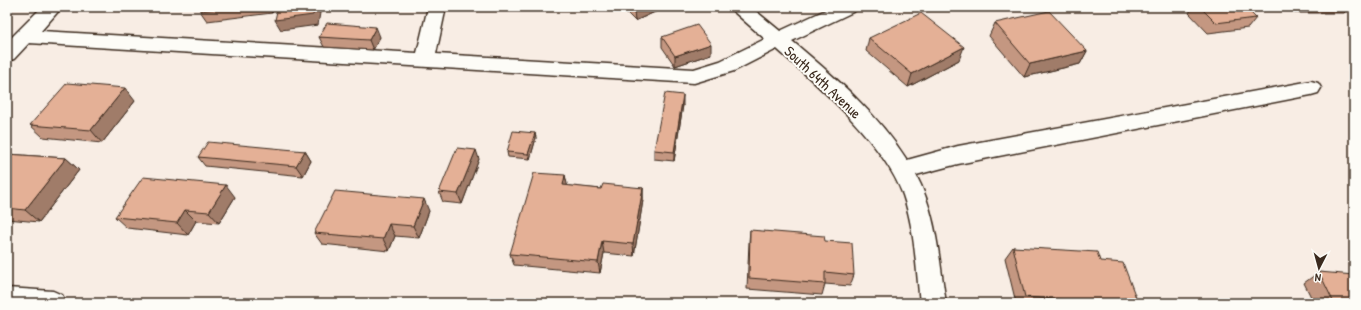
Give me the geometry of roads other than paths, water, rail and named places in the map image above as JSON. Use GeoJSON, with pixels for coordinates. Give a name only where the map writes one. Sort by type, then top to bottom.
{"type":"FeatureCollection","features":[{"type":"Feature","properties":{"kind":"street"},"geometry":{"type":"LineString","coordinates":[[7,54],[53,7]]}},
{"type":"Feature","properties":{"kind":"street"},"geometry":{"type":"LineString","coordinates":[[425,59],[437,7]]}},
{"type":"Feature","properties":{"kind":"street","name":"South 64th Avenue"},"geometry":{"type":"LineString","coordinates":[[740,7],[847,100],[880,137],[902,170],[916,200],[924,240],[933,303]]}},
{"type":"Feature","properties":{"kind":"street"},"geometry":{"type":"LineString","coordinates":[[24,36],[425,59],[668,76],[694,76],[706,74],[762,50],[778,40],[848,7]]}},
{"type":"Feature","properties":{"kind":"street"},"geometry":{"type":"LineString","coordinates":[[902,170],[958,155],[1311,88]]}},
{"type":"Feature","properties":{"kind":"street"},"geometry":{"type":"LineString","coordinates":[[7,299],[53,303]]}}]}
